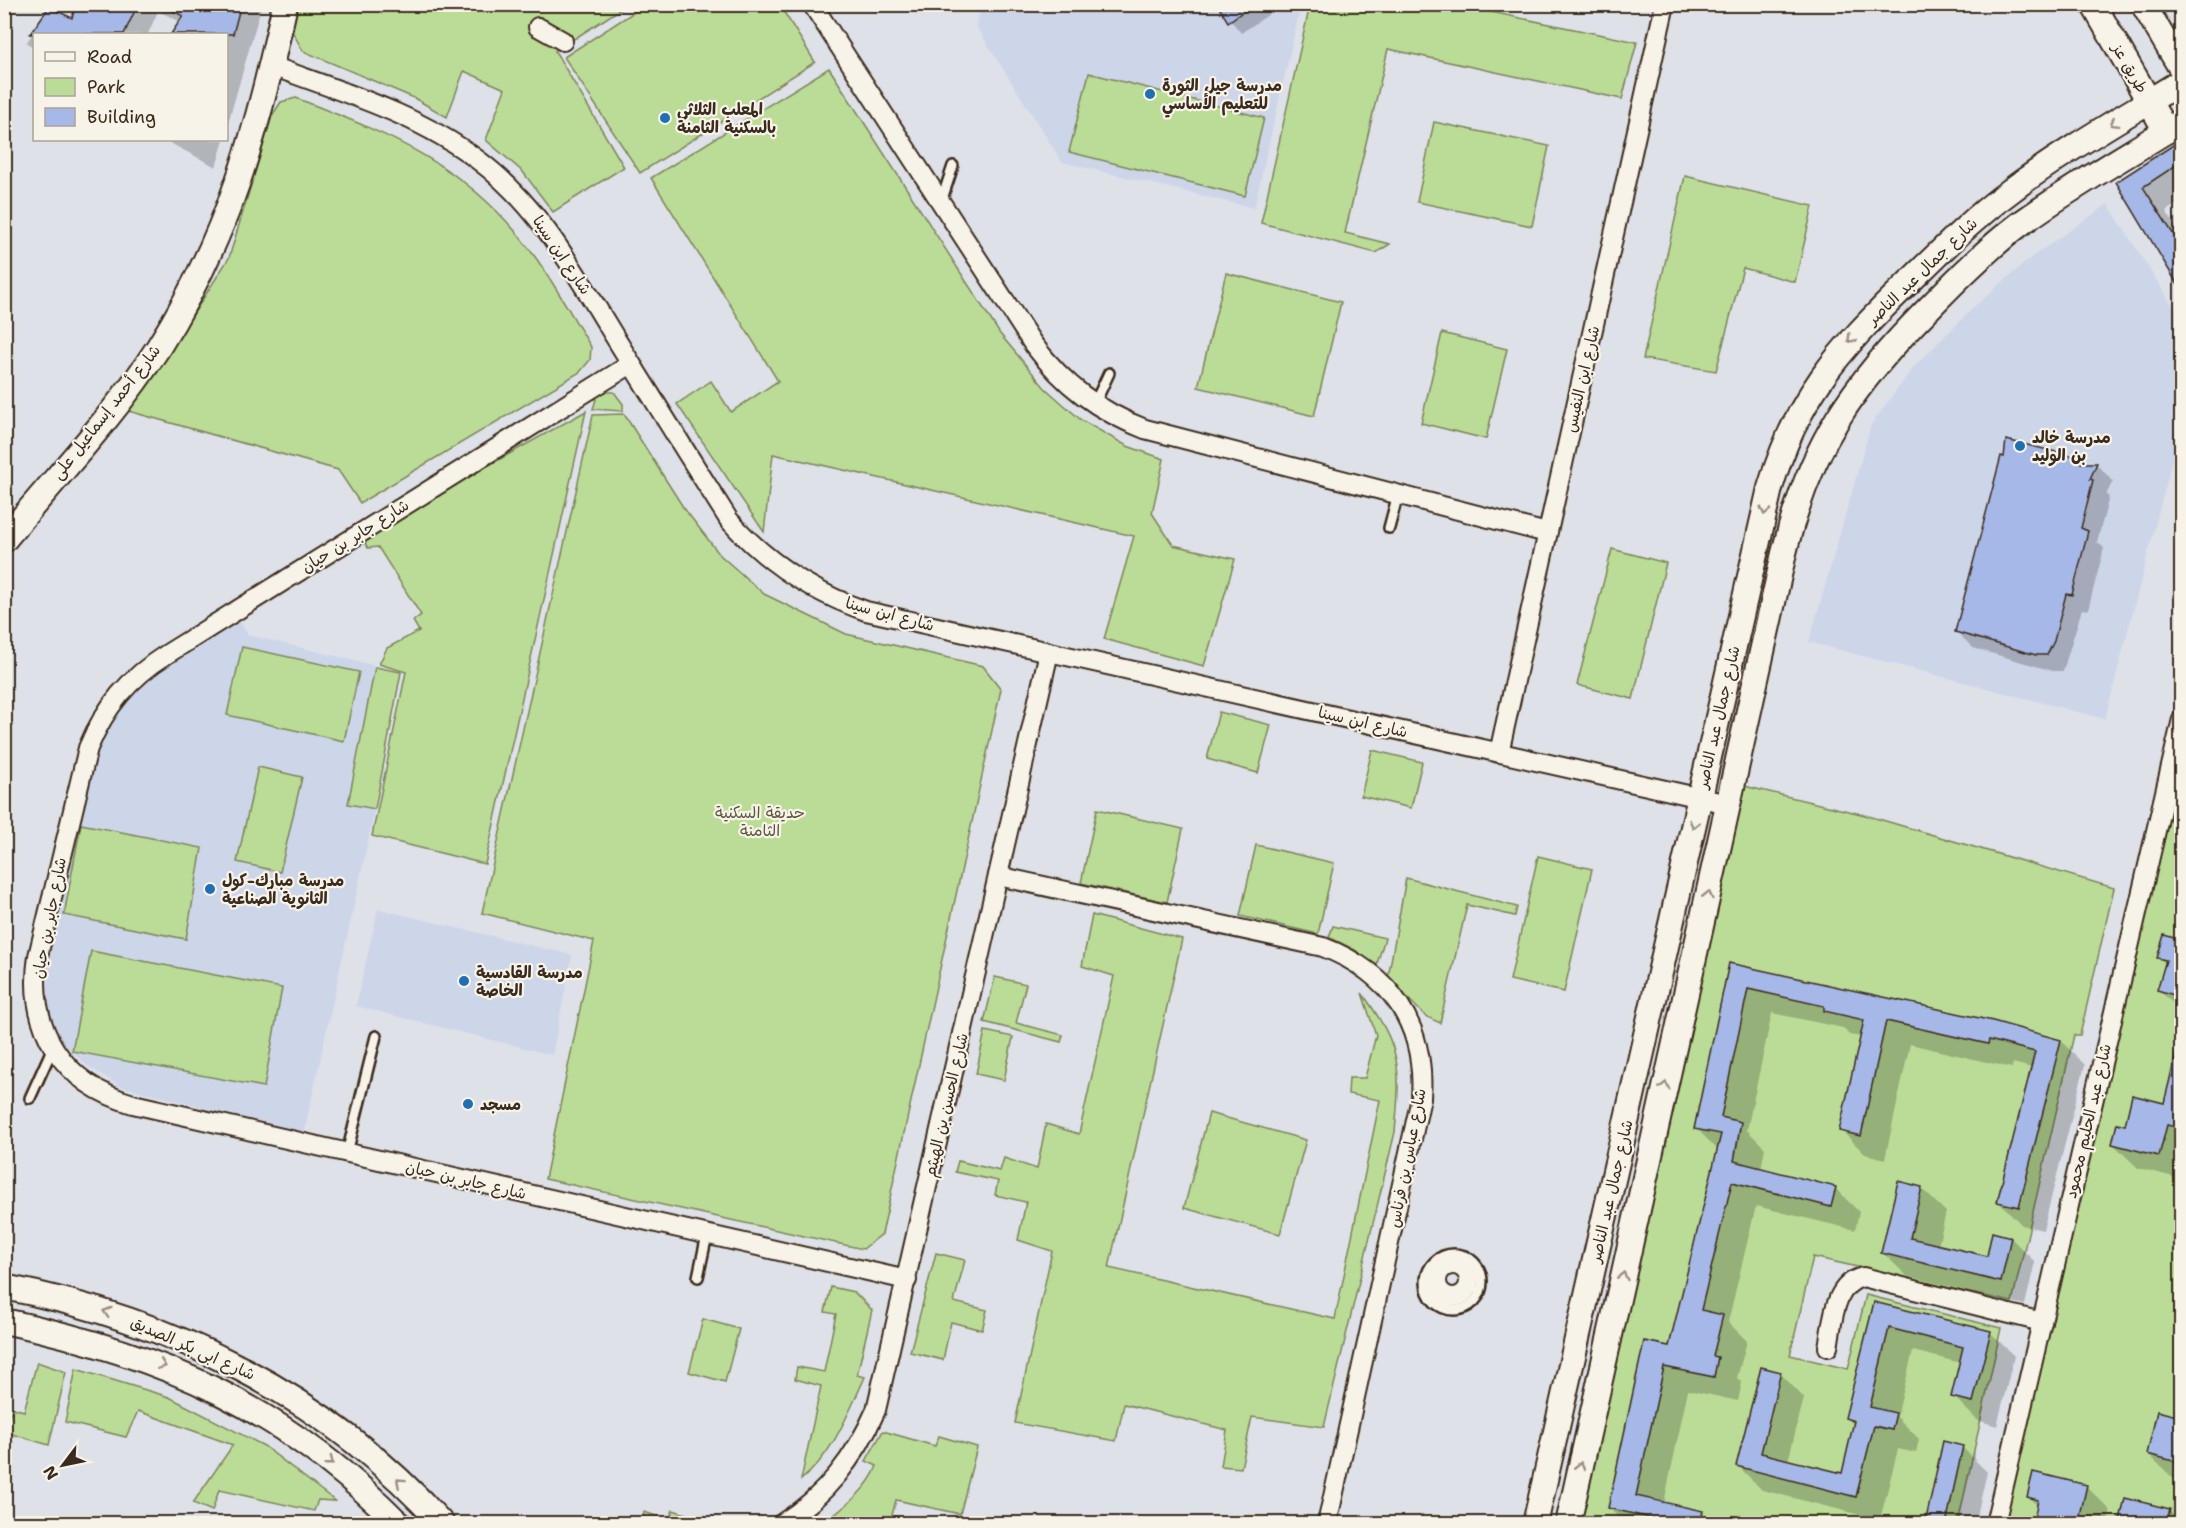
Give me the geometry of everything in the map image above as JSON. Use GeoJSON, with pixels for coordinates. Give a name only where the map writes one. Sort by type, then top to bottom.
{"type":"FeatureCollection","features":[{"type":"Feature","properties":{"kind":"main road","name":"شارع أحمد إسماعيل على"},"geometry":{"type":"LineString","coordinates":[[4,540],[125,393],[181,309],[207,258],[241,177],[272,66],[285,4]]}},
{"type":"Feature","properties":{"kind":"main road","name":"طريق عز"},"geometry":{"type":"LineString","coordinates":[[2093,4],[2149,101],[2174,126]]}},
{"type":"Feature","properties":{"kind":"main road"},"geometry":{"type":"LineString","coordinates":[[2143,4],[2181,70]]}},
{"type":"Feature","properties":{"kind":"main road","name":"شارع جمال عبد الناصر"},"geometry":{"type":"LineString","coordinates":[[1535,1524],[1770,488],[1788,435],[1814,386],[1860,330],[1986,210],[2031,176],[2181,81]]}},
{"type":"Feature","properties":{"kind":"main road","name":"شارع جمال عبد الناصر"},"geometry":{"type":"LineString","coordinates":[[1568,1524],[1792,521],[1814,459],[1847,401],[1889,348],[1995,244],[2031,216],[2174,126]]}},
{"type":"Feature","properties":{"kind":"main road","name":"شارع ابى بكر الصديق"},"geometry":{"type":"LineString","coordinates":[[4,1287],[89,1306],[133,1320],[208,1352],[249,1373],[336,1428],[404,1485],[442,1524]]}},
{"type":"Feature","properties":{"kind":"main road","name":"شارع ابى بكر الصديق"},"geometry":{"type":"LineString","coordinates":[[4,1321],[122,1351],[212,1387],[285,1429],[318,1452],[350,1478],[399,1524]]}},
{"type":"Feature","properties":{"kind":"street","name":"شارع ابن النفيس"},"geometry":{"type":"LineString","coordinates":[[1499,753],[1665,4]]}},
{"type":"Feature","properties":{"kind":"street"},"geometry":{"type":"LineString","coordinates":[[816,7],[1043,357],[1065,382],[1094,405],[1145,429],[1547,533]]}},
{"type":"Feature","properties":{"kind":"street"},"geometry":{"type":"LineString","coordinates":[[538,27],[563,40]]}},
{"type":"Feature","properties":{"kind":"street","name":"شارع ابن سينا"},"geometry":{"type":"LineString","coordinates":[[272,66],[396,113],[443,137],[478,160],[522,200],[540,221],[729,520],[745,538],[782,570],[822,594],[866,611],[1728,804]]}},
{"type":"Feature","properties":{"kind":"street","name":"شارع جابر بن حيان"},"geometry":{"type":"LineString","coordinates":[[631,364],[158,659],[120,692],[96,727],[88,748],[38,956],[35,992],[38,1009],[53,1047],[85,1083],[116,1099],[907,1280]]}},
{"type":"Feature","properties":{"kind":"street","name":"شارع الحسن بن الهيثم"},"geometry":{"type":"LineString","coordinates":[[781,1524],[828,1487],[855,1452],[867,1432],[883,1387],[1049,652]]}},
{"type":"Feature","properties":{"kind":"street","name":"شارع عبد الحليم محمود"},"geometry":{"type":"LineString","coordinates":[[1995,1524],[2181,718]]}},
{"type":"Feature","properties":{"kind":"street","name":"شارع عباس بن فرناس"},"geometry":{"type":"LineString","coordinates":[[998,876],[1323,947],[1356,962],[1371,973],[1390,992],[1405,1014],[1420,1054],[1421,1098],[1327,1524]]}},
{"type":"Feature","properties":{"kind":"street"},"geometry":{"type":"LineString","coordinates":[[1828,1347],[1842,1291],[1851,1282],[1863,1278],[2042,1322]]}},
{"type":"Feature","properties":{"kind":"lane"},"geometry":{"type":"LineString","coordinates":[[941,202],[953,166]]}},
{"type":"Feature","properties":{"kind":"lane"},"geometry":{"type":"LineString","coordinates":[[1094,405],[1109,373]]}},
{"type":"Feature","properties":{"kind":"lane"},"geometry":{"type":"LineString","coordinates":[[1389,528],[1398,494]]}},
{"type":"Feature","properties":{"kind":"lane"},"geometry":{"type":"LineString","coordinates":[[347,1153],[376,1036]]}},
{"type":"Feature","properties":{"kind":"lane"},"geometry":{"type":"LineString","coordinates":[[30,1098],[53,1047]]}},
{"type":"Feature","properties":{"kind":"lane"},"geometry":{"type":"LineString","coordinates":[[698,1277],[707,1235]]}},
{"type":"Feature","properties":{"kind":"lane"},"geometry":{"type":"LineString","coordinates":[[1461,1255],[1477,1265],[1481,1274],[1480,1294],[1466,1307],[1447,1309],[1431,1298],[1426,1280],[1429,1270],[1442,1256],[1461,1255]]}},
{"type":"Feature","properties":{"kind":"shaded area","name":"مدرسة جيل الثورة للتعليم الأساسي"},"geometry":{"type":"Polygon","coordinates":[[[981,5],[1301,5],[1254,208],[1062,162],[976,26],[981,5]]]}},
{"type":"Feature","properties":{"kind":"shaded area","name":"مدرسة خالد بن الوليد"},"geometry":{"type":"Polygon","coordinates":[[[2108,204],[2181,319],[2182,422],[2105,719],[1809,642],[1871,425],[1913,368],[1975,306],[2033,256],[2108,204]]]}},
{"type":"Feature","properties":{"kind":"shaded area","name":"مدرسة مبارك-كول الثانوية الصناعية"},"geometry":{"type":"Polygon","coordinates":[[[236,615],[248,635],[401,672],[375,809],[304,1133],[120,1086],[89,1067],[64,1045],[49,1013],[47,969],[89,747],[123,687],[236,615]]]}},
{"type":"Feature","properties":{"kind":"shaded area","name":"مدرسة القادسية الخاصة"},"geometry":{"type":"Polygon","coordinates":[[[378,909],[572,955],[552,1055],[356,1006],[378,909]]]}},
{"type":"Feature","properties":{"kind":"green space","name":"المعلب الثلاثي بالسكنية الثامنة"},"geometry":{"type":"Polygon","coordinates":[[[779,4],[815,62],[640,173],[564,57],[645,5],[779,4]]]}},
{"type":"Feature","properties":{"kind":"green space"},"geometry":{"type":"Polygon","coordinates":[[[299,5],[627,5],[555,51],[624,167],[553,212],[523,172],[486,140],[505,89],[464,71],[447,117],[414,98],[303,51],[292,31],[299,5]]]}},
{"type":"Feature","properties":{"kind":"green space"},"geometry":{"type":"Polygon","coordinates":[[[1310,5],[1487,5],[1486,11],[1637,42],[1622,99],[1388,49],[1345,233],[1390,244],[1376,253],[1261,223],[1310,5]]]}},
{"type":"Feature","properties":{"kind":"green space"},"geometry":{"type":"Polygon","coordinates":[[[829,68],[1000,334],[1045,388],[1081,420],[1127,446],[1164,459],[1152,513],[1173,545],[1235,559],[1204,666],[1104,639],[1134,536],[773,454],[764,532],[677,404],[711,381],[731,412],[778,381],[651,178],[829,68]]]}},
{"type":"Feature","properties":{"kind":"green space"},"geometry":{"type":"Polygon","coordinates":[[[1089,73],[1264,118],[1245,196],[1069,152],[1089,73]]]}},
{"type":"Feature","properties":{"kind":"green space"},"geometry":{"type":"Polygon","coordinates":[[[296,98],[395,140],[454,174],[481,196],[530,250],[591,347],[590,360],[580,372],[360,503],[338,470],[125,410],[156,373],[229,258],[272,116],[281,102],[296,98]]]}},
{"type":"Feature","properties":{"kind":"green space"},"geometry":{"type":"Polygon","coordinates":[[[1434,122],[1549,146],[1532,226],[1417,202],[1434,122]]]}},
{"type":"Feature","properties":{"kind":"green space"},"geometry":{"type":"Polygon","coordinates":[[[1685,176],[1813,206],[1795,282],[1743,268],[1716,371],[1643,359],[1685,176]]]}},
{"type":"Feature","properties":{"kind":"green space"},"geometry":{"type":"Polygon","coordinates":[[[1226,273],[1341,302],[1314,416],[1198,387],[1226,273]]]}},
{"type":"Feature","properties":{"kind":"green space"},"geometry":{"type":"Polygon","coordinates":[[[1442,333],[1507,349],[1486,439],[1421,423],[1442,333]]]}},
{"type":"Feature","properties":{"kind":"green space"},"geometry":{"type":"Polygon","coordinates":[[[605,392],[614,392],[623,404],[623,411],[593,409],[597,396],[605,392]]]}},
{"type":"Feature","properties":{"kind":"green space"},"geometry":{"type":"Polygon","coordinates":[[[586,411],[485,864],[372,836],[406,672],[379,664],[387,648],[419,631],[413,621],[421,615],[378,547],[368,548],[361,537],[586,411]]]}},
{"type":"Feature","properties":{"kind":"green space","name":"حديقة السكنية الثامنة"},"geometry":{"type":"Polygon","coordinates":[[[624,414],[683,507],[720,555],[764,594],[846,634],[983,666],[1001,689],[882,1234],[863,1249],[545,1179],[594,941],[482,913],[593,415],[624,414]]]}},
{"type":"Feature","properties":{"kind":"green space"},"geometry":{"type":"Polygon","coordinates":[[[1612,549],[1666,563],[1633,699],[1577,685],[1612,549]]]}},
{"type":"Feature","properties":{"kind":"green space"},"geometry":{"type":"Polygon","coordinates":[[[242,647],[359,672],[344,741],[227,715],[242,647]]]}},
{"type":"Feature","properties":{"kind":"green space"},"geometry":{"type":"Polygon","coordinates":[[[375,667],[401,672],[375,809],[348,804],[375,667]]]}},
{"type":"Feature","properties":{"kind":"green space"},"geometry":{"type":"Polygon","coordinates":[[[1219,712],[1271,725],[1258,773],[1207,759],[1219,712]]]}},
{"type":"Feature","properties":{"kind":"green space"},"geometry":{"type":"Polygon","coordinates":[[[1372,750],[1422,762],[1411,808],[1361,796],[1372,750]]]}},
{"type":"Feature","properties":{"kind":"green space"},"geometry":{"type":"Polygon","coordinates":[[[2181,757],[2181,1523],[2001,1523],[2181,757]]]}},
{"type":"Feature","properties":{"kind":"green space"},"geometry":{"type":"Polygon","coordinates":[[[258,767],[302,777],[280,872],[237,862],[258,767]]]}},
{"type":"Feature","properties":{"kind":"green space"},"geometry":{"type":"Polygon","coordinates":[[[1740,785],[1865,815],[2114,888],[2080,1035],[2074,1035],[2012,1302],[1813,1257],[1790,1355],[1848,1369],[1866,1295],[2001,1328],[1958,1523],[1585,1524],[1579,1513],[1740,785]]]}},
{"type":"Feature","properties":{"kind":"green space"},"geometry":{"type":"Polygon","coordinates":[[[1097,809],[1183,829],[1167,902],[1081,883],[1097,809]]]}},
{"type":"Feature","properties":{"kind":"green space"},"geometry":{"type":"Polygon","coordinates":[[[81,824],[202,848],[186,939],[64,915],[81,824]]]}},
{"type":"Feature","properties":{"kind":"green space"},"geometry":{"type":"Polygon","coordinates":[[[1256,845],[1334,863],[1318,934],[1240,916],[1256,845]]]}},
{"type":"Feature","properties":{"kind":"green space"},"geometry":{"type":"Polygon","coordinates":[[[1538,856],[1592,869],[1564,992],[1510,980],[1538,856]]]}},
{"type":"Feature","properties":{"kind":"green space"},"geometry":{"type":"Polygon","coordinates":[[[1406,878],[1517,907],[1515,916],[1467,905],[1440,1023],[1425,1016],[1388,978],[1406,878]]]}},
{"type":"Feature","properties":{"kind":"green space"},"geometry":{"type":"Polygon","coordinates":[[[1092,915],[1182,939],[1109,1268],[1335,1319],[1380,1100],[1348,1094],[1349,1078],[1365,1078],[1376,1035],[1362,993],[1385,1029],[1396,1058],[1398,1090],[1395,1132],[1324,1427],[1252,1417],[1241,1468],[1221,1466],[1227,1430],[1124,1404],[1116,1441],[1015,1423],[1052,1251],[1018,1240],[1026,1202],[995,1195],[998,1181],[955,1172],[958,1161],[1000,1171],[1004,1158],[1037,1169],[1046,1124],[1079,1134],[1114,976],[1082,966],[1092,915]]]}},
{"type":"Feature","properties":{"kind":"green space"},"geometry":{"type":"Polygon","coordinates":[[[1333,926],[1385,938],[1376,967],[1355,950],[1329,937],[1333,926]]]}},
{"type":"Feature","properties":{"kind":"green space"},"geometry":{"type":"Polygon","coordinates":[[[91,951],[282,988],[264,1087],[72,1051],[91,951]]]}},
{"type":"Feature","properties":{"kind":"green space"},"geometry":{"type":"Polygon","coordinates":[[[995,977],[1026,984],[1016,1023],[1063,1035],[1061,1042],[984,1022],[995,977]]]}},
{"type":"Feature","properties":{"kind":"green space"},"geometry":{"type":"Polygon","coordinates":[[[985,1031],[1013,1037],[1004,1080],[976,1074],[985,1031]]]}},
{"type":"Feature","properties":{"kind":"green space"},"geometry":{"type":"Polygon","coordinates":[[[1209,1113],[1306,1140],[1280,1234],[1184,1208],[1209,1113]]]}},
{"type":"Feature","properties":{"kind":"green space"},"geometry":{"type":"Polygon","coordinates":[[[936,1253],[965,1260],[954,1302],[987,1310],[982,1330],[951,1322],[943,1360],[910,1352],[936,1253]]]}},
{"type":"Feature","properties":{"kind":"green space"},"geometry":{"type":"Polygon","coordinates":[[[831,1287],[854,1292],[872,1310],[857,1375],[865,1377],[831,1446],[801,1480],[821,1386],[795,1379],[797,1367],[824,1372],[836,1314],[825,1312],[831,1287]]]}},
{"type":"Feature","properties":{"kind":"green space"},"geometry":{"type":"Polygon","coordinates":[[[703,1319],[739,1329],[725,1382],[689,1372],[703,1319]]]}},
{"type":"Feature","properties":{"kind":"green space"},"geometry":{"type":"Polygon","coordinates":[[[37,1362],[66,1372],[49,1445],[5,1432],[5,1424],[13,1408],[24,1411],[37,1362]]]}},
{"type":"Feature","properties":{"kind":"green space"},"geometry":{"type":"Polygon","coordinates":[[[76,1369],[169,1397],[264,1446],[335,1501],[318,1500],[314,1511],[219,1490],[212,1511],[193,1503],[233,1445],[138,1411],[126,1437],[65,1422],[76,1369]]]}},
{"type":"Feature","properties":{"kind":"green space"},"geometry":{"type":"Polygon","coordinates":[[[883,1431],[935,1446],[939,1436],[977,1447],[960,1514],[896,1500],[890,1523],[824,1523],[868,1483],[877,1466],[866,1461],[883,1431]]]}},
{"type":"Feature","properties":{"kind":"green space"},"geometry":{"type":"Polygon","coordinates":[[[673,1510],[711,1522],[642,1523],[644,1512],[669,1520],[673,1510]]]}},
{"type":"Feature","properties":{"kind":"building"},"geometry":{"type":"Polygon","coordinates":[[[76,4],[138,4],[124,33],[30,34],[49,7],[72,18],[76,4]]]}},
{"type":"Feature","properties":{"kind":"building"},"geometry":{"type":"Polygon","coordinates":[[[160,4],[241,4],[233,34],[172,33],[183,16],[160,4]]]}},
{"type":"Feature","properties":{"kind":"building"},"geometry":{"type":"Polygon","coordinates":[[[1217,4],[1254,4],[1228,22],[1217,4]]]}},
{"type":"Feature","properties":{"kind":"building"},"geometry":{"type":"Polygon","coordinates":[[[2181,140],[2181,162],[2143,187],[2181,246],[2181,290],[2116,182],[2181,140]]]}},
{"type":"Feature","properties":{"kind":"building"},"geometry":{"type":"Polygon","coordinates":[[[2006,440],[2082,458],[2081,463],[2097,463],[2090,479],[2093,480],[2081,528],[2088,531],[2072,595],[2066,594],[2054,641],[2047,655],[2036,655],[1955,632],[2001,456],[2004,457],[2006,440]]]}},
{"type":"Feature","properties":{"kind":"building"},"geometry":{"type":"Polygon","coordinates":[[[2164,935],[2181,940],[2181,997],[2157,990],[2166,960],[2157,958],[2164,935]]]}},
{"type":"Feature","properties":{"kind":"building"},"geometry":{"type":"Polygon","coordinates":[[[1729,963],[1993,1021],[2061,1040],[2019,1207],[1997,1202],[2035,1052],[1989,1040],[1988,1044],[1886,1021],[1861,1136],[1839,1131],[1864,1020],[1824,1011],[1824,1006],[1748,989],[1721,1117],[1741,1122],[1734,1161],[1836,1187],[1831,1207],[1732,1182],[1701,1310],[1723,1315],[1713,1356],[1718,1357],[1714,1377],[1664,1367],[1636,1496],[1703,1511],[1700,1524],[1676,1524],[1608,1508],[1644,1341],[1669,1346],[1721,1134],[1694,1129],[1729,963]]]}},
{"type":"Feature","properties":{"kind":"building"},"geometry":{"type":"Polygon","coordinates":[[[2176,1054],[2181,1055],[2181,1128],[2167,1125],[2159,1156],[2112,1144],[2117,1123],[2125,1125],[2132,1095],[2164,1103],[2176,1054]]]}},
{"type":"Feature","properties":{"kind":"building"},"geometry":{"type":"Polygon","coordinates":[[[1898,1181],[1922,1187],[1910,1238],[1987,1256],[1992,1232],[2011,1237],[2001,1282],[1881,1253],[1898,1181]]]}},
{"type":"Feature","properties":{"kind":"building"},"geometry":{"type":"Polygon","coordinates":[[[1874,1302],[1991,1331],[1973,1402],[1951,1397],[1963,1347],[1889,1328],[1870,1407],[1896,1413],[1892,1430],[1874,1426],[1856,1497],[1736,1466],[1761,1367],[1781,1372],[1761,1453],[1842,1473],[1854,1421],[1845,1418],[1874,1302]]]}},
{"type":"Feature","properties":{"kind":"building"},"geometry":{"type":"Polygon","coordinates":[[[2157,1411],[2181,1417],[2181,1463],[2147,1454],[2157,1411]]]}},
{"type":"Feature","properties":{"kind":"building"},"geometry":{"type":"Polygon","coordinates":[[[1943,1441],[1963,1446],[1946,1524],[1925,1524],[1943,1441]]]}},
{"type":"Feature","properties":{"kind":"building"},"geometry":{"type":"Polygon","coordinates":[[[2033,1472],[2087,1485],[2078,1524],[2033,1524],[2038,1500],[2027,1497],[2033,1472]]]}},
{"type":"Feature","properties":{"kind":"building"},"geometry":{"type":"Polygon","coordinates":[[[2125,1498],[2170,1509],[2166,1524],[2119,1524],[2125,1498]]]}},
{"type":"Feature","properties":{"kind":"place","name":"مدرسة جيل الثورة للتعليم الأساسي"},"geometry":{"type":"Point","coordinates":[1150,94]}},
{"type":"Feature","properties":{"kind":"place","name":"المعلب الثلاثي بالسكنية الثامنة"},"geometry":{"type":"Point","coordinates":[665,118]}},
{"type":"Feature","properties":{"kind":"place","name":"مدرسة خالد بن الوليد"},"geometry":{"type":"Point","coordinates":[2020,446]}},
{"type":"Feature","properties":{"kind":"place","name":"مدرسة مبارك-كول الثانوية الصناعية"},"geometry":{"type":"Point","coordinates":[210,889]}},
{"type":"Feature","properties":{"kind":"place","name":"مدرسة القادسية الخاصة"},"geometry":{"type":"Point","coordinates":[464,981]}},
{"type":"Feature","properties":{"kind":"place","name":"مسجد"},"geometry":{"type":"Point","coordinates":[468,1104]}}]}
